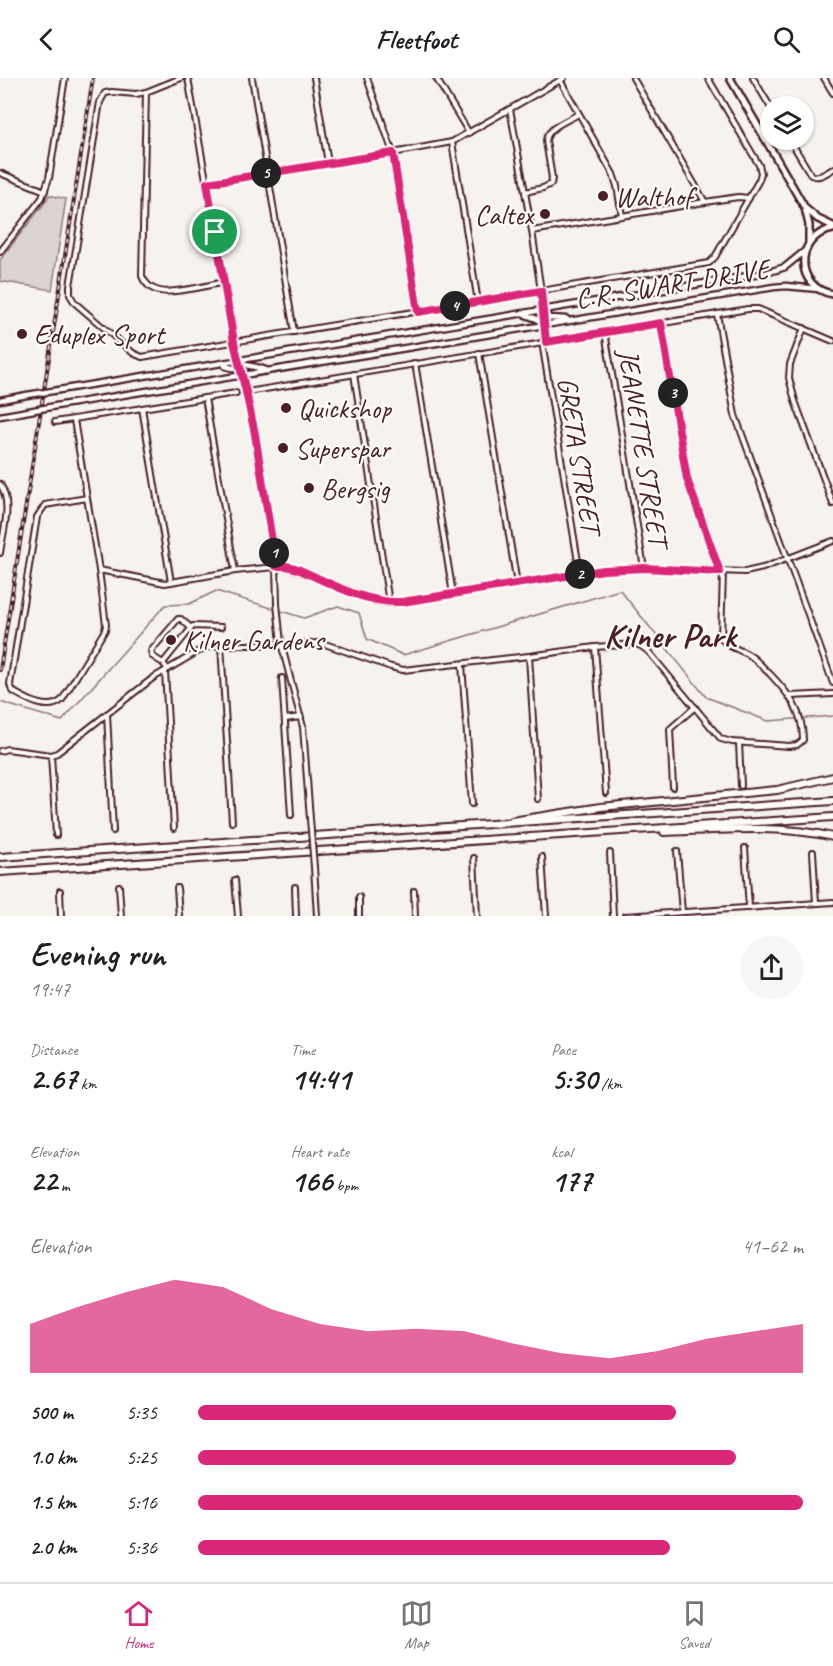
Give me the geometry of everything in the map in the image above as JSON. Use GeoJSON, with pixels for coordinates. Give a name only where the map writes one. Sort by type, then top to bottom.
{"type":"FeatureCollection","features":[{"type":"Feature","properties":{"kind":"highway"},"geometry":{"type":"LineString","coordinates":[[494,825],[601,807],[768,792],[833,777]]}},
{"type":"Feature","properties":{"kind":"highway"},"geometry":{"type":"LineString","coordinates":[[0,857],[833,801]]}},
{"type":"Feature","properties":{"kind":"highway"},"geometry":{"type":"LineString","coordinates":[[0,872],[833,817]]}},
{"type":"Feature","properties":{"kind":"highway"},"geometry":{"type":"LineString","coordinates":[[559,835],[774,829],[813,832],[833,837]]}},
{"type":"Feature","properties":{"kind":"main road"},"geometry":{"type":"LineString","coordinates":[[730,78],[805,208],[809,225],[809,243],[804,263],[806,274],[811,283],[831,295]]}},
{"type":"Feature","properties":{"kind":"main road"},"geometry":{"type":"LineString","coordinates":[[805,208],[833,228]]}},
{"type":"Feature","properties":{"kind":"main road"},"geometry":{"type":"LineString","coordinates":[[809,243],[821,233],[833,228]]}},
{"type":"Feature","properties":{"kind":"main road","name":"C.R. SWART DRIVE"},"geometry":{"type":"LineString","coordinates":[[0,400],[776,271],[806,250]]}},
{"type":"Feature","properties":{"kind":"main road","name":"C.R. SWART DRIVE"},"geometry":{"type":"LineString","coordinates":[[0,416],[241,372],[267,371],[326,362],[778,286],[819,289]]}},
{"type":"Feature","properties":{"kind":"main road"},"geometry":{"type":"LineString","coordinates":[[543,311],[549,318],[573,320]]}},
{"type":"Feature","properties":{"kind":"main road"},"geometry":{"type":"LineString","coordinates":[[522,314],[537,319],[544,325]]}},
{"type":"Feature","properties":{"kind":"main road"},"geometry":{"type":"LineString","coordinates":[[238,362],[267,371]]}},
{"type":"Feature","properties":{"kind":"main road"},"geometry":{"type":"LineString","coordinates":[[217,365],[229,366],[241,372]]}},
{"type":"Feature","properties":{"kind":"street"},"geometry":{"type":"LineString","coordinates":[[0,252],[39,203],[45,191],[65,78]]}},
{"type":"Feature","properties":{"kind":"street"},"geometry":{"type":"LineString","coordinates":[[181,78],[146,92],[105,93],[100,102],[70,286],[73,301],[138,356],[705,264],[718,253],[761,173],[759,165],[708,78]]}},
{"type":"Feature","properties":{"kind":"street"},"geometry":{"type":"LineString","coordinates":[[188,78],[234,342],[255,434],[276,566],[281,643],[301,717],[317,916]]}},
{"type":"Feature","properties":{"kind":"street"},"geometry":{"type":"LineString","coordinates":[[252,78],[294,332]]}},
{"type":"Feature","properties":{"kind":"street"},"geometry":{"type":"LineString","coordinates":[[314,78],[328,163]]}},
{"type":"Feature","properties":{"kind":"street"},"geometry":{"type":"LineString","coordinates":[[367,78],[393,153],[418,312]]}},
{"type":"Feature","properties":{"kind":"street"},"geometry":{"type":"LineString","coordinates":[[436,78],[469,133]]}},
{"type":"Feature","properties":{"kind":"street"},"geometry":{"type":"LineString","coordinates":[[633,78],[705,202]]}},
{"type":"Feature","properties":{"kind":"street"},"geometry":{"type":"LineString","coordinates":[[753,78],[764,96]]}},
{"type":"Feature","properties":{"kind":"street"},"geometry":{"type":"LineString","coordinates":[[824,78],[833,93]]}},
{"type":"Feature","properties":{"kind":"street"},"geometry":{"type":"LineString","coordinates":[[207,183],[452,142],[562,79],[613,174],[622,216]]}},
{"type":"Feature","properties":{"kind":"street"},"geometry":{"type":"LineString","coordinates":[[146,92],[141,273],[152,288],[165,292],[224,282]]}},
{"type":"Feature","properties":{"kind":"street","name":"GRETA STREET"},"geometry":{"type":"LineString","coordinates":[[510,109],[532,231],[541,291],[544,342],[580,574]]}},
{"type":"Feature","properties":{"kind":"street"},"geometry":{"type":"LineString","coordinates":[[525,192],[549,187],[552,178],[547,135],[551,130],[579,114]]}},
{"type":"Feature","properties":{"kind":"street"},"geometry":{"type":"LineString","coordinates":[[452,142],[478,302]]}},
{"type":"Feature","properties":{"kind":"street"},"geometry":{"type":"LineString","coordinates":[[796,150],[811,175],[817,177],[833,169]]}},
{"type":"Feature","properties":{"kind":"street"},"geometry":{"type":"LineString","coordinates":[[0,173],[45,191]]}},
{"type":"Feature","properties":{"kind":"street"},"geometry":{"type":"LineString","coordinates":[[532,231],[705,202],[738,197],[748,198]]}},
{"type":"Feature","properties":{"kind":"street"},"geometry":{"type":"LineString","coordinates":[[246,392],[756,309],[833,341]]}},
{"type":"Feature","properties":{"kind":"street"},"geometry":{"type":"LineString","coordinates":[[717,314],[735,416],[833,683]]}},
{"type":"Feature","properties":{"kind":"street"},"geometry":{"type":"LineString","coordinates":[[2,750],[51,755],[64,748],[166,669],[204,649],[221,645],[281,643],[322,643],[399,669],[634,644],[648,651],[721,739],[728,742],[792,746],[800,744],[803,740],[800,723],[790,696],[756,659],[730,646],[722,639],[722,572],[687,479],[661,323]]}},
{"type":"Feature","properties":{"kind":"street"},"geometry":{"type":"LineString","coordinates":[[804,328],[790,362],[789,378],[795,401],[833,504]]}},
{"type":"Feature","properties":{"kind":"street","name":"JEANETTE STREET"},"geometry":{"type":"LineString","coordinates":[[606,332],[644,568]]}},
{"type":"Feature","properties":{"kind":"street"},"geometry":{"type":"LineString","coordinates":[[479,353],[517,584]]}},
{"type":"Feature","properties":{"kind":"street"},"geometry":{"type":"LineString","coordinates":[[415,363],[453,594]]}},
{"type":"Feature","properties":{"kind":"street"},"geometry":{"type":"LineString","coordinates":[[354,374],[390,603]]}},
{"type":"Feature","properties":{"kind":"street"},"geometry":{"type":"LineString","coordinates":[[55,422],[236,393]]}},
{"type":"Feature","properties":{"kind":"street"},"geometry":{"type":"LineString","coordinates":[[205,398],[235,571]]}},
{"type":"Feature","properties":{"kind":"street"},"geometry":{"type":"LineString","coordinates":[[142,408],[171,582]]}},
{"type":"Feature","properties":{"kind":"street"},"geometry":{"type":"LineString","coordinates":[[74,420],[87,498],[99,570],[106,619],[105,628],[62,700],[53,705],[41,704],[17,694],[10,686],[37,517],[43,507],[49,504],[87,498]]}},
{"type":"Feature","properties":{"kind":"street"},"geometry":{"type":"LineString","coordinates":[[0,484],[7,507],[0,553]]}},
{"type":"Feature","properties":{"kind":"street"},"geometry":{"type":"LineString","coordinates":[[99,570],[156,582],[171,582],[235,571],[286,566],[377,601],[390,603],[604,570],[644,568],[722,572],[752,571],[833,542]]}},
{"type":"Feature","properties":{"kind":"street"},"geometry":{"type":"LineString","coordinates":[[174,828],[166,669],[163,663],[152,656],[151,651],[178,619],[192,628]]}},
{"type":"Feature","properties":{"kind":"street"},"geometry":{"type":"LineString","coordinates":[[163,663],[196,625],[221,627]]}},
{"type":"Feature","properties":{"kind":"street"},"geometry":{"type":"LineString","coordinates":[[221,645],[232,822]]}},
{"type":"Feature","properties":{"kind":"street"},"geometry":{"type":"LineString","coordinates":[[595,647],[606,793]]}},
{"type":"Feature","properties":{"kind":"street"},"geometry":{"type":"LineString","coordinates":[[529,656],[538,799]]}},
{"type":"Feature","properties":{"kind":"street"},"geometry":{"type":"LineString","coordinates":[[462,664],[472,804]]}},
{"type":"Feature","properties":{"kind":"street"},"geometry":{"type":"LineString","coordinates":[[282,678],[291,815]]}},
{"type":"Feature","properties":{"kind":"street"},"geometry":{"type":"LineString","coordinates":[[790,696],[833,694]]}},
{"type":"Feature","properties":{"kind":"street"},"geometry":{"type":"LineString","coordinates":[[674,787],[670,729],[695,707]]}},
{"type":"Feature","properties":{"kind":"street"},"geometry":{"type":"LineString","coordinates":[[107,714],[113,831]]}},
{"type":"Feature","properties":{"kind":"street"},"geometry":{"type":"LineString","coordinates":[[285,719],[301,717]]}},
{"type":"Feature","properties":{"kind":"street"},"geometry":{"type":"LineString","coordinates":[[739,742],[741,786]]}},
{"type":"Feature","properties":{"kind":"street"},"geometry":{"type":"LineString","coordinates":[[51,755],[56,835]]}},
{"type":"Feature","properties":{"kind":"street"},"geometry":{"type":"LineString","coordinates":[[745,848],[749,908]]}},
{"type":"Feature","properties":{"kind":"street"},"geometry":{"type":"LineString","coordinates":[[677,851],[682,912]]}},
{"type":"Feature","properties":{"kind":"street"},"geometry":{"type":"LineString","coordinates":[[813,852],[816,903]]}},
{"type":"Feature","properties":{"kind":"street"},"geometry":{"type":"LineString","coordinates":[[610,853],[614,916]]}},
{"type":"Feature","properties":{"kind":"street"},"geometry":{"type":"LineString","coordinates":[[542,857],[546,916]]}},
{"type":"Feature","properties":{"kind":"street"},"geometry":{"type":"LineString","coordinates":[[474,858],[477,916]]}},
{"type":"Feature","properties":{"kind":"street"},"geometry":{"type":"LineString","coordinates":[[236,879],[238,916]]}},
{"type":"Feature","properties":{"kind":"street"},"geometry":{"type":"LineString","coordinates":[[118,886],[121,916]]}},
{"type":"Feature","properties":{"kind":"street"},"geometry":{"type":"LineString","coordinates":[[295,887],[296,916]]}},
{"type":"Feature","properties":{"kind":"street"},"geometry":{"type":"LineString","coordinates":[[177,888],[179,916]]}},
{"type":"Feature","properties":{"kind":"street"},"geometry":{"type":"LineString","coordinates":[[60,891],[61,916]]}},
{"type":"Feature","properties":{"kind":"street"},"geometry":{"type":"LineString","coordinates":[[414,891],[415,916]]}},
{"type":"Feature","properties":{"kind":"street"},"geometry":{"type":"LineString","coordinates":[[358,897],[360,916]]}},
{"type":"Feature","properties":{"kind":"street"},"geometry":{"type":"LineString","coordinates":[[625,916],[833,902]]}},
{"type":"Feature","properties":{"kind":"shaded area"},"geometry":{"type":"Polygon","coordinates":[[[49,195],[66,199],[52,290],[0,281],[0,260],[49,195]]]}},
{"type":"Feature","properties":{"kind":"waterway"},"geometry":{"type":"LineString","coordinates":[[0,702],[62,721],[165,605],[189,604],[216,591],[304,618],[338,606],[359,613],[367,639],[403,655],[620,590],[706,697],[768,721],[833,716]]}},
{"type":"Feature","properties":{"kind":"railway"},"geometry":{"type":"LineString","coordinates":[[0,670],[93,78]]}},
{"type":"Feature","properties":{"kind":"place","name":"Walthof"},"geometry":{"type":"Point","coordinates":[603,196]}},
{"type":"Feature","properties":{"kind":"place","name":"Caltex"},"geometry":{"type":"Point","coordinates":[545,214]}},
{"type":"Feature","properties":{"kind":"place","name":"Eduplex Sport"},"geometry":{"type":"Point","coordinates":[22,334]}},
{"type":"Feature","properties":{"kind":"place","name":"Quickshop"},"geometry":{"type":"Point","coordinates":[286,408]}},
{"type":"Feature","properties":{"kind":"place","name":"Superspar"},"geometry":{"type":"Point","coordinates":[283,448]}},
{"type":"Feature","properties":{"kind":"place","name":"Bergsig"},"geometry":{"type":"Point","coordinates":[309,488]}},
{"type":"Feature","properties":{"kind":"place","name":"Kilner Gardens"},"geometry":{"type":"Point","coordinates":[171,640]}},
{"type":"Feature","properties":{"kind":"district","name":"Kilner Park"},"geometry":{"type":"Point","coordinates":[670,635]}},
{"type":"Feature","properties":{"kind":"route"},"geometry":{"type":"LineString","coordinates":[[393,153],[418,312],[541,291],[546,342],[661,323],[687,479],[720,572],[644,568],[604,570],[390,603],[358,594],[295,568],[276,566],[255,434],[238,363],[215,232],[207,183],[393,153]]}}]}
